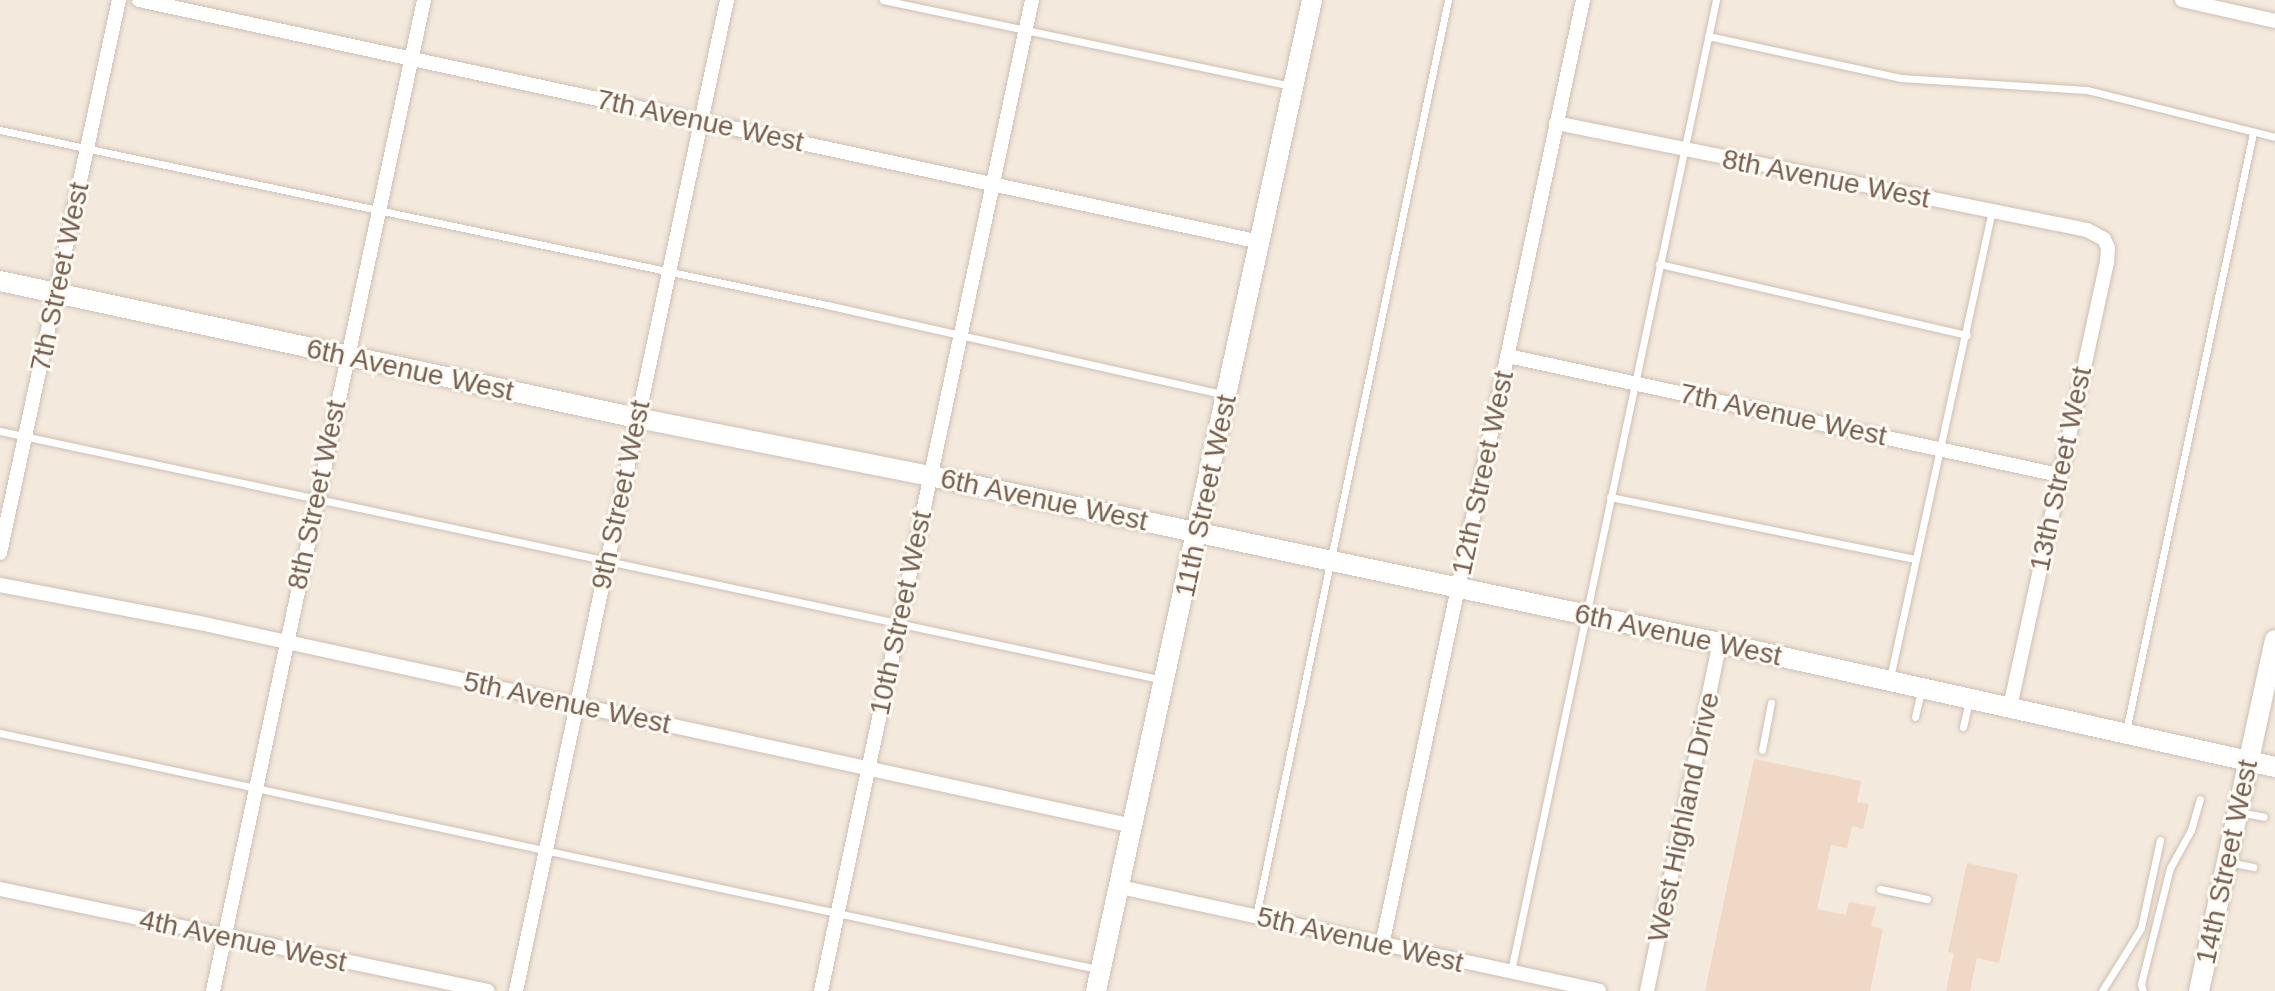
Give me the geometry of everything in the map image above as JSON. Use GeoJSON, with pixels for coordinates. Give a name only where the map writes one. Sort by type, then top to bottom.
{"type":"FeatureCollection","features":[{"type":"Feature","properties":{"kind":"street","name":"7th Street West"},"geometry":{"type":"LineString","coordinates":[[0,553],[119,0]]}},
{"type":"Feature","properties":{"kind":"street","name":"7th Avenue West"},"geometry":{"type":"LineString","coordinates":[[139,0],[1260,242]]}},
{"type":"Feature","properties":{"kind":"street","name":"8th Street West"},"geometry":{"type":"LineString","coordinates":[[213,991],[424,0]]}},
{"type":"Feature","properties":{"kind":"street","name":"9th Street West"},"geometry":{"type":"LineString","coordinates":[[516,991],[727,0]]}},
{"type":"Feature","properties":{"kind":"street","name":"10th Street West"},"geometry":{"type":"LineString","coordinates":[[821,991],[1032,0]]}},
{"type":"Feature","properties":{"kind":"street","name":"11th Street West"},"geometry":{"type":"LineString","coordinates":[[1096,991],[1312,0]]}},
{"type":"Feature","properties":{"kind":"street","name":"12th Street West"},"geometry":{"type":"LineString","coordinates":[[1382,945],[1583,0]]}},
{"type":"Feature","properties":{"kind":"street"},"geometry":{"type":"LineString","coordinates":[[2182,0],[2275,21]]}},
{"type":"Feature","properties":{"kind":"street","name":"8th Avenue West"},"geometry":{"type":"LineString","coordinates":[[1556,123],[1683,152],[2096,234]]}},
{"type":"Feature","properties":{"kind":"street","name":"13th Street West"},"geometry":{"type":"LineString","coordinates":[[2010,708],[2107,262],[2108,248],[2096,234]]}},
{"type":"Feature","properties":{"kind":"street","name":"6th Avenue West"},"geometry":{"type":"LineString","coordinates":[[0,281],[637,418],[930,476],[1720,643],[2275,767]]}},
{"type":"Feature","properties":{"kind":"street","name":"7th Avenue West"},"geometry":{"type":"LineString","coordinates":[[1508,356],[2059,475]]}},
{"type":"Feature","properties":{"kind":"street","name":"5th Avenue West"},"geometry":{"type":"LineString","coordinates":[[0,585],[286,642],[1133,826]]}},
{"type":"Feature","properties":{"kind":"street","name":"14th Street West"},"geometry":{"type":"LineString","coordinates":[[2199,991],[2275,640]]}},
{"type":"Feature","properties":{"kind":"street","name":"West Highland Drive"},"geometry":{"type":"LineString","coordinates":[[1647,991],[1720,643]]}},
{"type":"Feature","properties":{"kind":"street","name":"5th Avenue West"},"geometry":{"type":"LineString","coordinates":[[1120,887],[1599,991]]}},
{"type":"Feature","properties":{"kind":"street","name":"4th Avenue West"},"geometry":{"type":"LineString","coordinates":[[0,889],[487,991]]}},
{"type":"Feature","properties":{"kind":"lane"},"geometry":{"type":"LineString","coordinates":[[883,0],[1294,86]]}},
{"type":"Feature","properties":{"kind":"lane"},"geometry":{"type":"LineString","coordinates":[[1256,916],[1448,0]]}},
{"type":"Feature","properties":{"kind":"lane"},"geometry":{"type":"LineString","coordinates":[[1510,973],[1716,0]]}},
{"type":"Feature","properties":{"kind":"lane"},"geometry":{"type":"LineString","coordinates":[[1708,36],[1901,78],[2087,90],[2275,137]]}},
{"type":"Feature","properties":{"kind":"lane"},"geometry":{"type":"LineString","coordinates":[[0,130],[961,334],[1228,396]]}},
{"type":"Feature","properties":{"kind":"lane"},"geometry":{"type":"LineString","coordinates":[[2126,733],[2253,133]]}},
{"type":"Feature","properties":{"kind":"lane"},"geometry":{"type":"LineString","coordinates":[[1890,681],[1914,559],[1942,449],[1992,212]]}},
{"type":"Feature","properties":{"kind":"lane"},"geometry":{"type":"LineString","coordinates":[[1659,264],[1967,335]]}},
{"type":"Feature","properties":{"kind":"lane"},"geometry":{"type":"LineString","coordinates":[[0,431],[1166,680]]}},
{"type":"Feature","properties":{"kind":"lane"},"geometry":{"type":"LineString","coordinates":[[1610,497],[1914,559]]}},
{"type":"Feature","properties":{"kind":"lane"},"geometry":{"type":"LineString","coordinates":[[1915,717],[1922,688]]}},
{"type":"Feature","properties":{"kind":"lane"},"geometry":{"type":"LineString","coordinates":[[1963,727],[1970,699]]}},
{"type":"Feature","properties":{"kind":"lane"},"geometry":{"type":"LineString","coordinates":[[1762,750],[1771,703]]}},
{"type":"Feature","properties":{"kind":"lane"},"geometry":{"type":"LineString","coordinates":[[0,733],[1101,969]]}},
{"type":"Feature","properties":{"kind":"lane"},"geometry":{"type":"LineString","coordinates":[[2143,991],[2141,984],[2170,868],[2191,830],[2200,799]]}},
{"type":"Feature","properties":{"kind":"lane"},"geometry":{"type":"LineString","coordinates":[[2238,811],[2264,817]]}},
{"type":"Feature","properties":{"kind":"lane"},"geometry":{"type":"LineString","coordinates":[[2102,991],[2141,928],[2160,840]]}},
{"type":"Feature","properties":{"kind":"lane"},"geometry":{"type":"LineString","coordinates":[[2227,861],[2253,867]]}},
{"type":"Feature","properties":{"kind":"lane"},"geometry":{"type":"LineString","coordinates":[[1880,889],[1927,899]]}},
{"type":"Feature","properties":{"kind":"shaded area"},"geometry":{"type":"Polygon","coordinates":[[[0,0],[2275,0],[2275,991],[0,991],[0,0]]]}},
{"type":"Feature","properties":{"kind":"building"},"geometry":{"type":"Polygon","coordinates":[[[1754,759],[1861,781],[1857,802],[1869,804],[1863,829],[1852,826],[1847,848],[1831,845],[1817,909],[1846,915],[1849,902],[1876,907],[1871,926],[1883,929],[1870,991],[1705,991],[1754,759]]]}},
{"type":"Feature","properties":{"kind":"building"},"geometry":{"type":"Polygon","coordinates":[[[1967,863],[2018,874],[1999,963],[1977,958],[1970,991],[1946,991],[1954,953],[1948,952],[1967,863]]]}}]}
